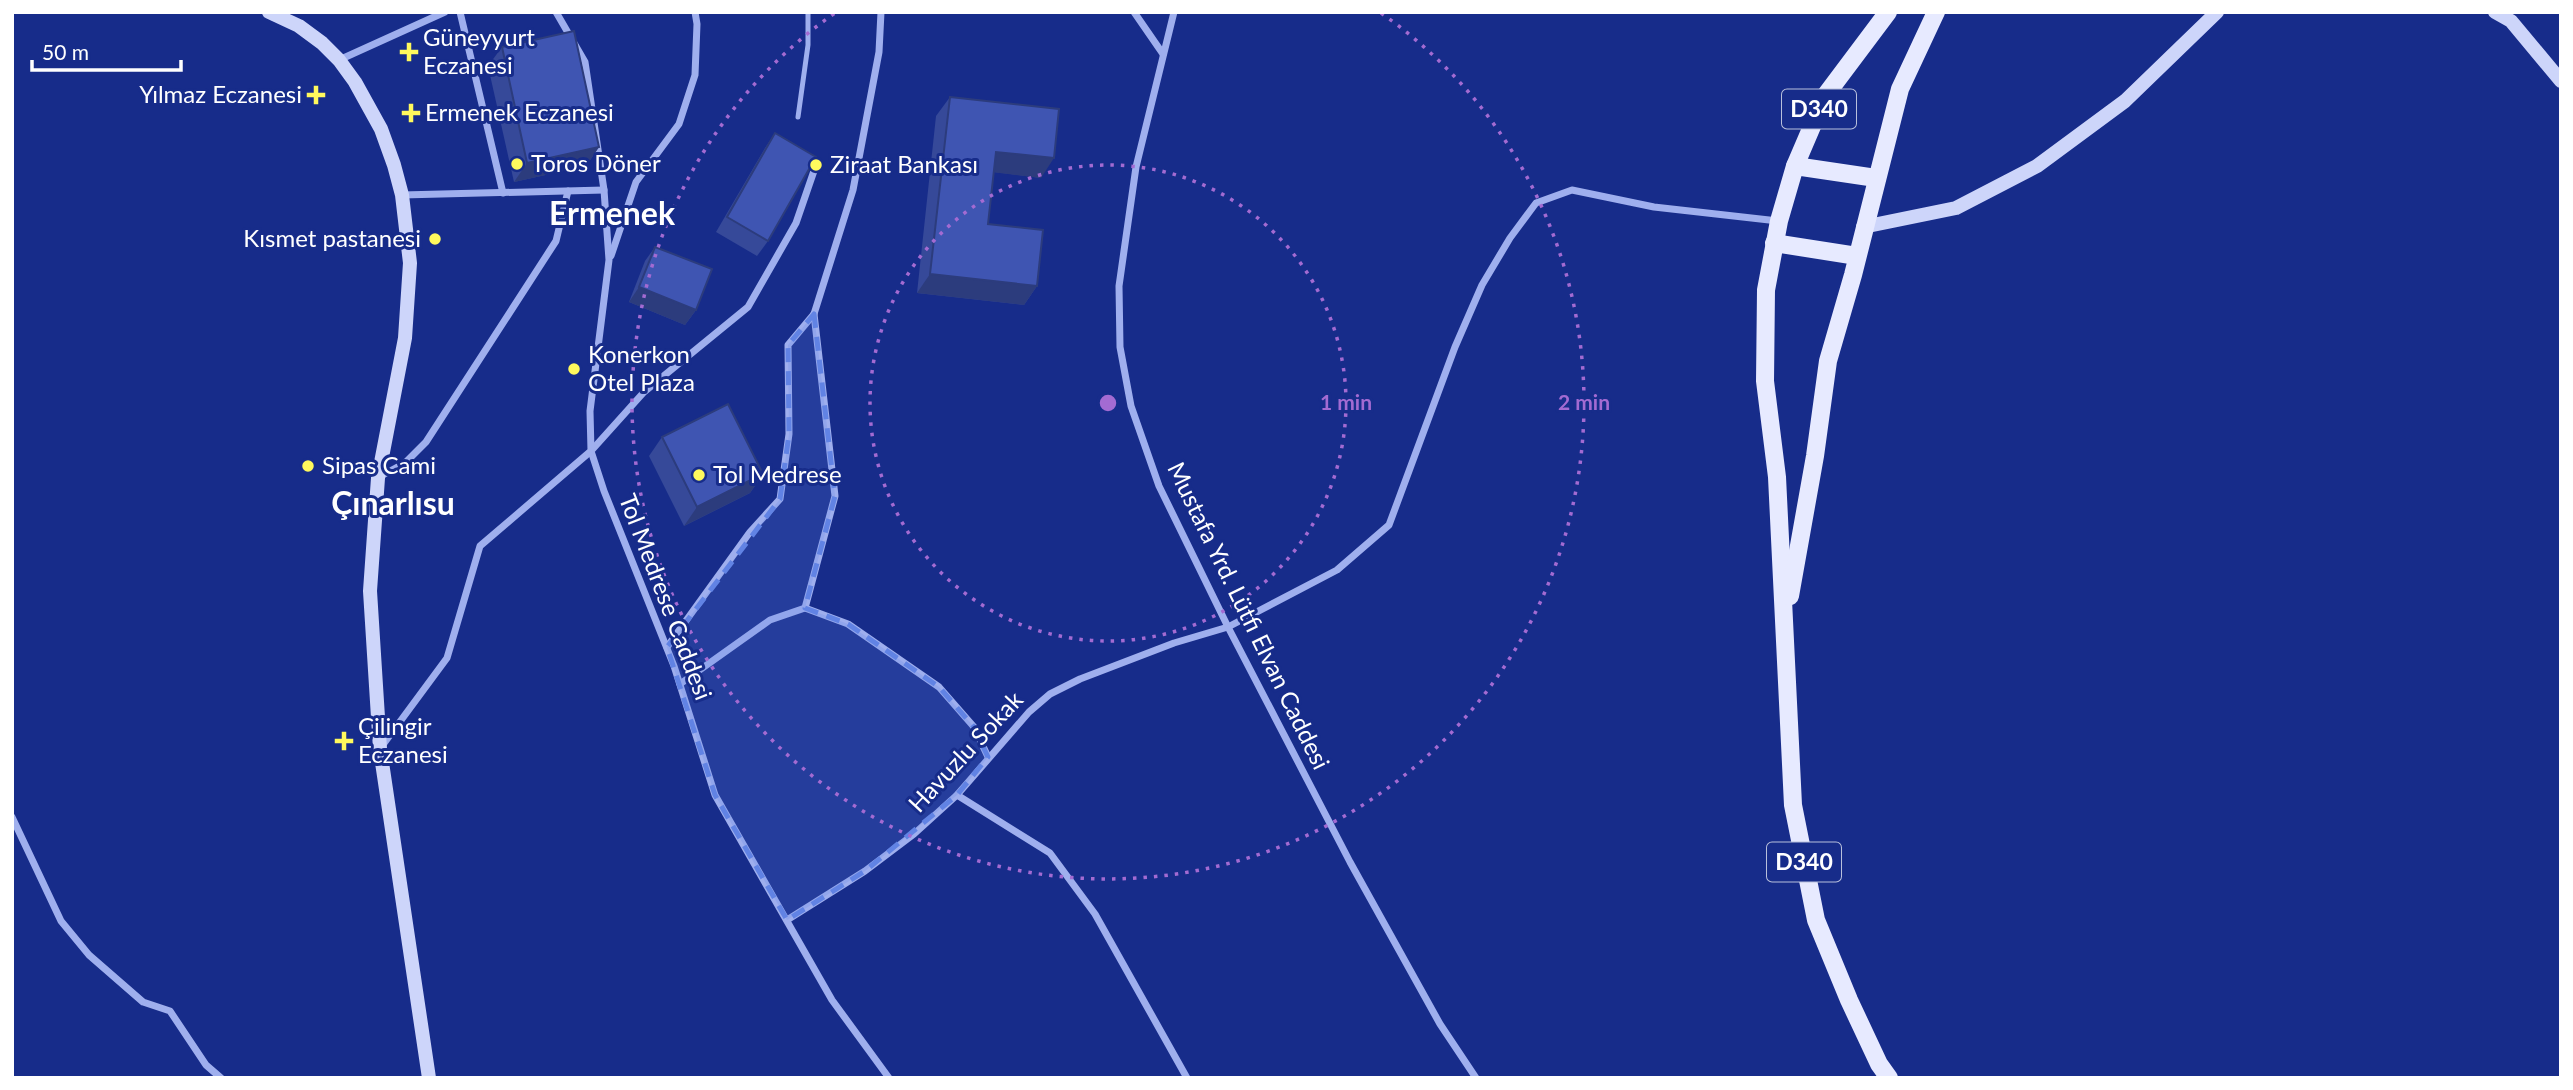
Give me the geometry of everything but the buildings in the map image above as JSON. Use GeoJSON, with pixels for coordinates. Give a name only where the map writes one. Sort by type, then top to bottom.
{"type":"FeatureCollection","features":[{"type":"Feature","properties":{"kind":"main road"},"geometry":{"type":"LineString","coordinates":[[270,12],[299,26],[339,60],[381,129],[402,195],[410,263],[405,338],[378,478],[370,591],[380,749],[429,1078]]}},
{"type":"Feature","properties":{"kind":"main road","name":"D340"},"geometry":{"type":"LineString","coordinates":[[1888,12],[1825,96],[1795,166],[1779,221],[1766,290],[1765,381],[1777,477],[1793,805],[1816,920],[1849,1000],[1889,1078]]}},
{"type":"Feature","properties":{"kind":"main road","name":"D340"},"geometry":{"type":"LineString","coordinates":[[1784,630],[1815,456],[1828,361],[1900,89],[1936,12]]}},
{"type":"Feature","properties":{"kind":"main road"},"geometry":{"type":"LineString","coordinates":[[1863,227],[1956,208],[2037,166],[2125,102],[2217,12]]}},
{"type":"Feature","properties":{"kind":"main road"},"geometry":{"type":"LineString","coordinates":[[2495,12],[2511,21],[2561,81]]}},
{"type":"Feature","properties":{"kind":"main road"},"geometry":{"type":"LineString","coordinates":[[1795,166],[1876,178]]}},
{"type":"Feature","properties":{"kind":"main road"},"geometry":{"type":"LineString","coordinates":[[1774,243],[1857,256]]}},
{"type":"Feature","properties":{"kind":"street"},"geometry":{"type":"LineString","coordinates":[[339,60],[445,12]]}},
{"type":"Feature","properties":{"kind":"street"},"geometry":{"type":"LineString","coordinates":[[460,12],[503,193]]}},
{"type":"Feature","properties":{"kind":"street"},"geometry":{"type":"LineString","coordinates":[[556,12],[585,62],[604,190],[609,260]]}},
{"type":"Feature","properties":{"kind":"street"},"geometry":{"type":"LineString","coordinates":[[609,260],[636,182],[679,124],[695,75],[695,12]]}},
{"type":"Feature","properties":{"kind":"street"},"geometry":{"type":"LineString","coordinates":[[667,647],[750,532],[780,499],[789,434],[788,345],[814,314],[853,190],[879,52],[881,12]]}},
{"type":"Feature","properties":{"kind":"street"},"geometry":{"type":"LineString","coordinates":[[1134,12],[1163,54]]}},
{"type":"Feature","properties":{"kind":"street","name":"Mustafa Yrd. Lütfi Elvan Caddesi"},"geometry":{"type":"LineString","coordinates":[[1174,12],[1136,167],[1119,286],[1120,347],[1131,406],[1159,486],[1228,627],[1350,862],[1440,1024],[1476,1078]]}},
{"type":"Feature","properties":{"kind":"street"},"geometry":{"type":"LineString","coordinates":[[380,749],[447,658],[480,546],[591,451],[644,392],[748,307],[796,223],[816,165]]}},
{"type":"Feature","properties":{"kind":"street"},"geometry":{"type":"LineString","coordinates":[[402,195],[604,190]]}},
{"type":"Feature","properties":{"kind":"street","name":"Havuzlu Sokak"},"geometry":{"type":"LineString","coordinates":[[787,920],[865,871],[914,834],[957,794],[1029,712],[1050,694],[1080,679],[1174,643],[1228,627],[1337,570],[1389,525],[1455,347],[1482,285],[1510,237],[1536,203],[1572,190],[1654,207],[1779,221]]}},
{"type":"Feature","properties":{"kind":"street"},"geometry":{"type":"LineString","coordinates":[[378,478],[405,463],[426,442],[556,241],[568,191]]}},
{"type":"Feature","properties":{"kind":"street","name":"Tol Medrese Caddesi"},"geometry":{"type":"LineString","coordinates":[[609,260],[590,411],[591,451],[604,491],[667,647],[715,795],[832,1000],[889,1078]]}},
{"type":"Feature","properties":{"kind":"street"},"geometry":{"type":"LineString","coordinates":[[805,608],[835,496],[814,314]]}},
{"type":"Feature","properties":{"kind":"street"},"geometry":{"type":"LineString","coordinates":[[680,684],[770,620],[805,608],[848,624],[939,687],[974,727],[988,757]]}},
{"type":"Feature","properties":{"kind":"street"},"geometry":{"type":"LineString","coordinates":[[957,794],[1050,853],[1095,914],[1187,1078]]}},
{"type":"Feature","properties":{"kind":"street"},"geometry":{"type":"LineString","coordinates":[[12,817],[61,920],[68,929],[89,955],[143,1002],[170,1011],[206,1065],[220,1078]]}},
{"type":"Feature","properties":{"kind":"lane"},"geometry":{"type":"LineString","coordinates":[[798,117],[808,45],[808,12]]}},
{"type":"Feature","properties":{"kind":"highlighted area"},"geometry":{"type":"Polygon","coordinates":[[[814,314],[835,496],[805,608],[848,624],[939,687],[974,727],[988,757],[957,795],[865,871],[787,920],[715,795],[667,647],[780,499],[789,434],[788,345],[814,314]]]}},
{"type":"Feature","properties":{"kind":"place","name":"Güneyyurt Eczanesi"},"geometry":{"type":"Point","coordinates":[409,52]}},
{"type":"Feature","properties":{"kind":"place","name":"Yılmaz Eczanesi"},"geometry":{"type":"Point","coordinates":[316,95]}},
{"type":"Feature","properties":{"kind":"place","name":"Ermenek Eczanesi"},"geometry":{"type":"Point","coordinates":[411,113]}},
{"type":"Feature","properties":{"kind":"place","name":"Toros Döner"},"geometry":{"type":"Point","coordinates":[517,164]}},
{"type":"Feature","properties":{"kind":"place","name":"Ziraat Bankası"},"geometry":{"type":"Point","coordinates":[816,165]}},
{"type":"Feature","properties":{"kind":"place","name":"Kısmet pastanesi"},"geometry":{"type":"Point","coordinates":[435,239]}},
{"type":"Feature","properties":{"kind":"place","name":"Konerkon Otel Plaza"},"geometry":{"type":"Point","coordinates":[574,369]}},
{"type":"Feature","properties":{"kind":"place","name":"Sipas Cami"},"geometry":{"type":"Point","coordinates":[308,466]}},
{"type":"Feature","properties":{"kind":"place","name":"Tol Medrese"},"geometry":{"type":"Point","coordinates":[699,475]}},
{"type":"Feature","properties":{"kind":"place","name":"Çilingir Eczanesi"},"geometry":{"type":"Point","coordinates":[344,741]}},
{"type":"Feature","properties":{"kind":"district","name":"Ermenek"},"geometry":{"type":"Point","coordinates":[612,214]}},
{"type":"Feature","properties":{"kind":"district","name":"Çınarlısu"},"geometry":{"type":"Point","coordinates":[393,504]}}]}
